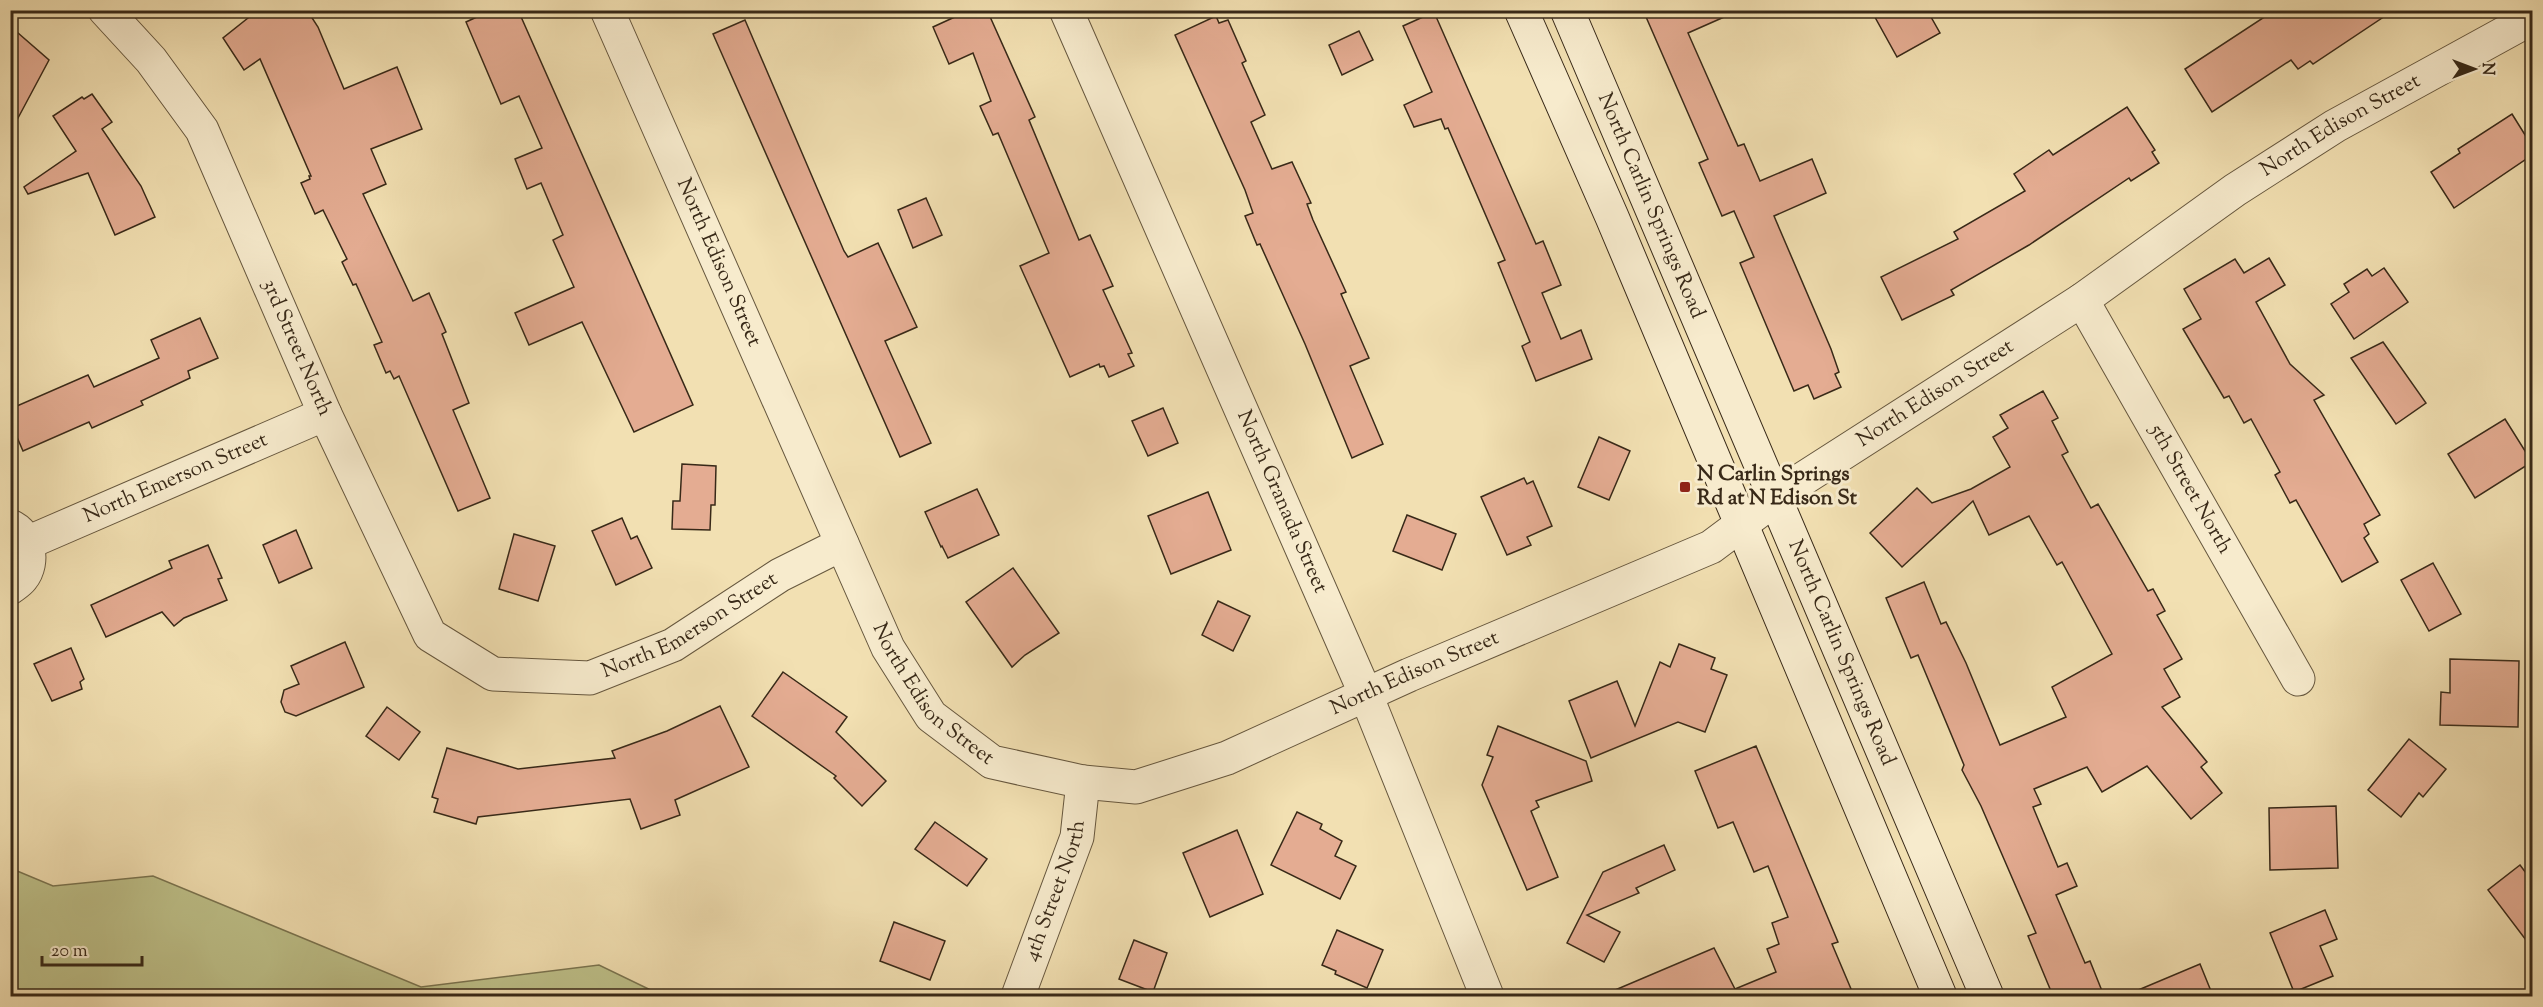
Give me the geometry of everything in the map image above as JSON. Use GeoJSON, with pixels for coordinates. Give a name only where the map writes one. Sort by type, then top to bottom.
{"type":"FeatureCollection","features":[{"type":"Feature","properties":{"kind":"street","name":"3rd Street North"},"geometry":{"type":"LineString","coordinates":[[105,10],[151,60],[202,130],[324,414],[430,634],[493,674]]}},
{"type":"Feature","properties":{"kind":"street","name":"North Edison Street"},"geometry":{"type":"LineString","coordinates":[[607,10],[888,648],[931,716],[992,762],[1083,782],[1136,787],[1227,758],[1409,675],[1712,547],[1775,498],[2082,300],[2235,190],[2343,121],[2532,18]]}},
{"type":"Feature","properties":{"kind":"street","name":"North Granada Street"},"geometry":{"type":"LineString","coordinates":[[1066,10],[1366,695],[1487,996]]}},
{"type":"Feature","properties":{"kind":"street","name":"North Carlin Springs Road"},"geometry":{"type":"LineString","coordinates":[[1521,10],[1612,217],[1940,996]]}},
{"type":"Feature","properties":{"kind":"street","name":"North Carlin Springs Road"},"geometry":{"type":"LineString","coordinates":[[1567,10],[1987,996]]}},
{"type":"Feature","properties":{"kind":"street","name":"5th Street North"},"geometry":{"type":"LineString","coordinates":[[2082,300],[2298,678]]}},
{"type":"Feature","properties":{"kind":"street","name":"North Emerson Street"},"geometry":{"type":"LineString","coordinates":[[10,588],[23,578],[29,561],[19,534],[324,414]]}},
{"type":"Feature","properties":{"kind":"street","name":"North Emerson Street"},"geometry":{"type":"LineString","coordinates":[[493,674],[590,678],[673,645],[780,575],[842,544]]}},
{"type":"Feature","properties":{"kind":"street","name":"4th Street North"},"geometry":{"type":"LineString","coordinates":[[1018,996],[1077,837],[1083,782]]}},
{"type":"Feature","properties":{"kind":"green space"},"geometry":{"type":"Polygon","coordinates":[[[10,868],[53,886],[153,876],[421,987],[599,965],[663,996],[11,996],[10,868]]]}},
{"type":"Feature","properties":{"kind":"building"},"geometry":{"type":"Polygon","coordinates":[[[258,10],[307,10],[318,27],[344,89],[397,67],[422,129],[371,149],[386,184],[363,194],[413,301],[429,293],[446,332],[442,334],[469,403],[453,410],[490,498],[458,511],[399,376],[394,379],[390,371],[386,373],[374,345],[382,342],[356,284],[353,285],[342,262],[347,259],[323,210],[315,214],[301,183],[310,179],[309,176],[311,176],[260,59],[244,70],[223,38],[258,10]]]}},
{"type":"Feature","properties":{"kind":"building"},"geometry":{"type":"Polygon","coordinates":[[[492,10],[518,10],[693,405],[634,432],[582,322],[529,345],[515,313],[574,287],[553,240],[563,235],[541,183],[527,189],[515,159],[542,148],[519,96],[501,104],[466,22],[492,10]]]}},
{"type":"Feature","properties":{"kind":"building"},"geometry":{"type":"Polygon","coordinates":[[[970,10],[987,10],[1035,117],[1029,120],[1079,240],[1090,235],[1113,286],[1103,290],[1132,353],[1128,354],[1134,366],[1109,377],[1104,366],[1100,367],[1099,364],[1070,377],[1020,266],[1049,253],[998,133],[993,135],[980,106],[991,101],[973,53],[949,64],[933,27],[970,10]]]}},
{"type":"Feature","properties":{"kind":"building"},"geometry":{"type":"Polygon","coordinates":[[[1643,10],[1740,10],[1688,33],[1738,146],[1744,144],[1760,181],[1812,159],[1826,193],[1774,216],[1831,349],[1839,372],[1835,374],[1841,387],[1814,399],[1808,385],[1794,391],[1740,263],[1754,257],[1734,211],[1722,216],[1699,163],[1708,159],[1643,10]]]}},
{"type":"Feature","properties":{"kind":"building"},"geometry":{"type":"Polygon","coordinates":[[[1871,10],[1927,10],[1940,33],[1897,57],[1871,10]]]}},
{"type":"Feature","properties":{"kind":"building"},"geometry":{"type":"Polygon","coordinates":[[[2275,10],[2394,10],[2313,64],[2310,61],[2298,69],[2291,60],[2212,112],[2185,69],[2275,10]]]}},
{"type":"Feature","properties":{"kind":"building"},"geometry":{"type":"Polygon","coordinates":[[[1434,12],[1536,244],[1543,241],[1561,285],[1542,293],[1561,339],[1581,330],[1592,359],[1536,381],[1522,346],[1530,342],[1498,263],[1505,260],[1448,128],[1445,129],[1441,119],[1414,127],[1404,105],[1432,92],[1403,26],[1434,12]]]}},
{"type":"Feature","properties":{"kind":"building"},"geometry":{"type":"Polygon","coordinates":[[[1216,16],[1219,23],[1228,20],[1246,61],[1242,63],[1265,115],[1251,122],[1272,169],[1292,162],[1311,203],[1307,204],[1313,220],[1346,292],[1341,294],[1369,358],[1350,366],[1383,444],[1352,458],[1305,344],[1260,244],[1257,245],[1245,216],[1253,213],[1245,190],[1175,35],[1216,16]]]}},
{"type":"Feature","properties":{"kind":"building"},"geometry":{"type":"Polygon","coordinates":[[[745,20],[844,251],[848,257],[878,243],[917,327],[885,341],[931,443],[900,457],[713,34],[745,20]]]}},
{"type":"Feature","properties":{"kind":"building"},"geometry":{"type":"Polygon","coordinates":[[[10,26],[49,60],[10,133],[10,26]]]}},
{"type":"Feature","properties":{"kind":"building"},"geometry":{"type":"Polygon","coordinates":[[[1359,31],[1373,60],[1342,75],[1329,45],[1359,31]]]}},
{"type":"Feature","properties":{"kind":"building"},"geometry":{"type":"Polygon","coordinates":[[[92,94],[112,122],[102,129],[141,186],[155,217],[115,235],[88,173],[28,194],[24,187],[76,151],[53,116],[82,97],[84,99],[92,94]]]}},
{"type":"Feature","properties":{"kind":"building"},"geometry":{"type":"Polygon","coordinates":[[[2127,107],[2155,150],[2152,152],[2159,163],[2131,181],[2129,178],[2029,245],[1951,290],[1954,295],[1902,320],[1881,277],[1958,239],[1954,232],[2025,191],[2014,174],[2049,150],[2053,155],[2127,107]]]}},
{"type":"Feature","properties":{"kind":"building"},"geometry":{"type":"Polygon","coordinates":[[[2512,114],[2532,146],[2532,155],[2454,208],[2431,172],[2460,153],[2458,149],[2512,114]]]}},
{"type":"Feature","properties":{"kind":"building"},"geometry":{"type":"Polygon","coordinates":[[[926,198],[942,235],[913,248],[898,210],[926,198]]]}},
{"type":"Feature","properties":{"kind":"building"},"geometry":{"type":"Polygon","coordinates":[[[2269,258],[2285,285],[2256,302],[2290,364],[2324,395],[2314,400],[2380,515],[2364,524],[2369,534],[2364,538],[2378,562],[2342,582],[2296,500],[2290,503],[2275,475],[2280,472],[2251,419],[2244,423],[2229,396],[2224,398],[2183,329],[2201,319],[2184,289],[2235,259],[2244,273],[2269,258]]]}},
{"type":"Feature","properties":{"kind":"building"},"geometry":{"type":"Polygon","coordinates":[[[2384,268],[2408,302],[2354,339],[2331,304],[2349,292],[2344,284],[2367,269],[2372,276],[2384,268]]]}},
{"type":"Feature","properties":{"kind":"building"},"geometry":{"type":"Polygon","coordinates":[[[200,318],[218,358],[188,371],[190,378],[141,401],[143,405],[92,428],[89,422],[23,451],[10,421],[10,409],[88,375],[94,387],[159,358],[151,340],[200,318]]]}},
{"type":"Feature","properties":{"kind":"building"},"geometry":{"type":"Polygon","coordinates":[[[2383,342],[2426,403],[2396,424],[2351,358],[2383,342]]]}},
{"type":"Feature","properties":{"kind":"building"},"geometry":{"type":"Polygon","coordinates":[[[2043,391],[2058,418],[2052,421],[2068,452],[2062,455],[2091,508],[2098,504],[2148,591],[2153,589],[2165,611],[2157,615],[2182,659],[2164,669],[2180,697],[2162,707],[2207,762],[2201,767],[2222,793],[2191,819],[2147,766],[2102,792],[2087,767],[2034,789],[2041,804],[2033,807],[2058,867],[2067,863],[2077,886],[2056,895],[2085,963],[2090,961],[2104,996],[2053,996],[2028,936],[2036,933],[1981,806],[1962,770],[1964,765],[1918,655],[1911,658],[1886,598],[1924,582],[1941,624],[1946,622],[1966,663],[2000,745],[2066,717],[2052,687],[2112,654],[2062,562],[2057,565],[2029,516],[1989,535],[1973,501],[1902,567],[1870,533],[1917,488],[1932,503],[1971,489],[2010,467],[1993,437],[2008,428],[2000,415],[2043,391]]]}},
{"type":"Feature","properties":{"kind":"building"},"geometry":{"type":"Polygon","coordinates":[[[1163,408],[1178,443],[1148,456],[1132,421],[1163,408]]]}},
{"type":"Feature","properties":{"kind":"building"},"geometry":{"type":"Polygon","coordinates":[[[2505,419],[2532,462],[2475,498],[2448,454],[2505,419]]]}},
{"type":"Feature","properties":{"kind":"building"},"geometry":{"type":"Polygon","coordinates":[[[1599,437],[1630,451],[1609,500],[1578,487],[1599,437]]]}},
{"type":"Feature","properties":{"kind":"building"},"geometry":{"type":"Polygon","coordinates":[[[682,464],[716,466],[715,505],[711,505],[710,530],[672,529],[673,501],[680,501],[682,464]]]}},
{"type":"Feature","properties":{"kind":"building"},"geometry":{"type":"Polygon","coordinates":[[[1524,478],[1527,484],[1533,481],[1552,526],[1527,537],[1531,545],[1507,555],[1481,497],[1524,478]]]}},
{"type":"Feature","properties":{"kind":"building"},"geometry":{"type":"Polygon","coordinates":[[[977,489],[999,535],[948,558],[925,512],[977,489]]]}},
{"type":"Feature","properties":{"kind":"building"},"geometry":{"type":"Polygon","coordinates":[[[1208,492],[1231,550],[1171,574],[1148,516],[1208,492]]]}},
{"type":"Feature","properties":{"kind":"building"},"geometry":{"type":"Polygon","coordinates":[[[1407,515],[1456,534],[1442,570],[1393,551],[1407,515]]]}},
{"type":"Feature","properties":{"kind":"building"},"geometry":{"type":"Polygon","coordinates":[[[622,518],[631,539],[637,536],[652,568],[616,585],[592,531],[622,518]]]}},
{"type":"Feature","properties":{"kind":"building"},"geometry":{"type":"Polygon","coordinates":[[[296,530],[312,568],[279,583],[263,545],[296,530]]]}},
{"type":"Feature","properties":{"kind":"building"},"geometry":{"type":"Polygon","coordinates":[[[514,534],[555,546],[538,601],[499,589],[514,534]]]}},
{"type":"Feature","properties":{"kind":"building"},"geometry":{"type":"Polygon","coordinates":[[[208,545],[222,578],[218,579],[227,600],[184,618],[174,626],[162,612],[106,637],[91,605],[172,568],[169,561],[208,545]]]}},
{"type":"Feature","properties":{"kind":"building"},"geometry":{"type":"Polygon","coordinates":[[[2433,563],[2461,614],[2429,631],[2401,580],[2433,563]]]}},
{"type":"Feature","properties":{"kind":"building"},"geometry":{"type":"Polygon","coordinates":[[[1013,568],[1059,633],[1025,655],[1012,667],[966,602],[1013,568]]]}},
{"type":"Feature","properties":{"kind":"building"},"geometry":{"type":"Polygon","coordinates":[[[1218,601],[1250,616],[1233,651],[1202,635],[1218,601]]]}},
{"type":"Feature","properties":{"kind":"building"},"geometry":{"type":"Polygon","coordinates":[[[345,642],[364,687],[296,716],[285,712],[281,702],[284,690],[299,684],[291,666],[345,642]]]}},
{"type":"Feature","properties":{"kind":"building"},"geometry":{"type":"Polygon","coordinates":[[[1679,644],[1715,658],[1711,669],[1727,675],[1705,732],[1678,722],[1591,758],[1569,701],[1617,681],[1635,726],[1660,662],[1670,667],[1679,644]]]}},
{"type":"Feature","properties":{"kind":"building"},"geometry":{"type":"Polygon","coordinates":[[[71,648],[84,679],[80,682],[82,689],[52,701],[34,664],[71,648]]]}},
{"type":"Feature","properties":{"kind":"building"},"geometry":{"type":"Polygon","coordinates":[[[2450,659],[2519,661],[2518,727],[2440,725],[2441,692],[2450,693],[2450,659]]]}},
{"type":"Feature","properties":{"kind":"building"},"geometry":{"type":"Polygon","coordinates":[[[783,672],[847,717],[836,732],[886,781],[862,806],[834,778],[836,776],[752,716],[783,672]]]}},
{"type":"Feature","properties":{"kind":"building"},"geometry":{"type":"Polygon","coordinates":[[[720,706],[749,767],[675,800],[680,815],[641,829],[630,799],[478,817],[476,824],[434,812],[438,799],[432,797],[447,748],[518,769],[615,758],[612,751],[667,731],[720,706]]]}},
{"type":"Feature","properties":{"kind":"building"},"geometry":{"type":"Polygon","coordinates":[[[387,707],[420,732],[399,760],[366,736],[387,707]]]}},
{"type":"Feature","properties":{"kind":"building"},"geometry":{"type":"Polygon","coordinates":[[[1498,726],[1586,761],[1592,781],[1536,801],[1539,807],[1531,811],[1558,877],[1527,890],[1482,785],[1493,757],[1487,755],[1498,726]]]}},
{"type":"Feature","properties":{"kind":"building"},"geometry":{"type":"Polygon","coordinates":[[[2409,739],[2446,769],[2423,797],[2419,793],[2401,817],[2368,790],[2409,739]]]}},
{"type":"Feature","properties":{"kind":"building"},"geometry":{"type":"Polygon","coordinates":[[[1756,746],[1838,942],[1832,944],[1854,996],[1601,996],[1714,948],[1735,989],[1776,972],[1767,949],[1779,944],[1772,923],[1788,917],[1768,866],[1754,872],[1733,822],[1718,828],[1695,771],[1756,746]]]}},
{"type":"Feature","properties":{"kind":"building"},"geometry":{"type":"Polygon","coordinates":[[[2336,806],[2338,868],[2270,870],[2269,808],[2336,806]]]}},
{"type":"Feature","properties":{"kind":"building"},"geometry":{"type":"Polygon","coordinates":[[[1297,812],[1322,824],[1320,829],[1342,841],[1335,856],[1356,866],[1340,899],[1271,865],[1297,812]]]}},
{"type":"Feature","properties":{"kind":"building"},"geometry":{"type":"Polygon","coordinates":[[[935,822],[987,859],[967,886],[915,849],[935,822]]]}},
{"type":"Feature","properties":{"kind":"building"},"geometry":{"type":"Polygon","coordinates":[[[1237,830],[1263,894],[1210,917],[1183,853],[1237,830]]]}},
{"type":"Feature","properties":{"kind":"building"},"geometry":{"type":"Polygon","coordinates":[[[1664,845],[1675,870],[1636,888],[1639,893],[1587,915],[1620,932],[1604,962],[1567,943],[1603,872],[1664,845]]]}},
{"type":"Feature","properties":{"kind":"building"},"geometry":{"type":"Polygon","coordinates":[[[2520,865],[2532,881],[2532,948],[2488,890],[2520,865]]]}},
{"type":"Feature","properties":{"kind":"building"},"geometry":{"type":"Polygon","coordinates":[[[2325,910],[2337,939],[2320,946],[2333,976],[2294,992],[2270,933],[2325,910]]]}},
{"type":"Feature","properties":{"kind":"building"},"geometry":{"type":"Polygon","coordinates":[[[894,922],[945,941],[930,980],[880,961],[894,922]]]}},
{"type":"Feature","properties":{"kind":"building"},"geometry":{"type":"Polygon","coordinates":[[[1337,930],[1383,950],[1367,988],[1335,974],[1336,971],[1322,965],[1337,930]]]}},
{"type":"Feature","properties":{"kind":"building"},"geometry":{"type":"Polygon","coordinates":[[[1134,940],[1167,953],[1153,992],[1119,979],[1134,940]]]}},
{"type":"Feature","properties":{"kind":"building"},"geometry":{"type":"Polygon","coordinates":[[[2200,964],[2213,996],[2124,996],[2200,964]]]}},
{"type":"Feature","properties":{"kind":"place","name":"N Carlin Springs Rd at N Edison St"},"geometry":{"type":"Point","coordinates":[1685,487]}}]}
